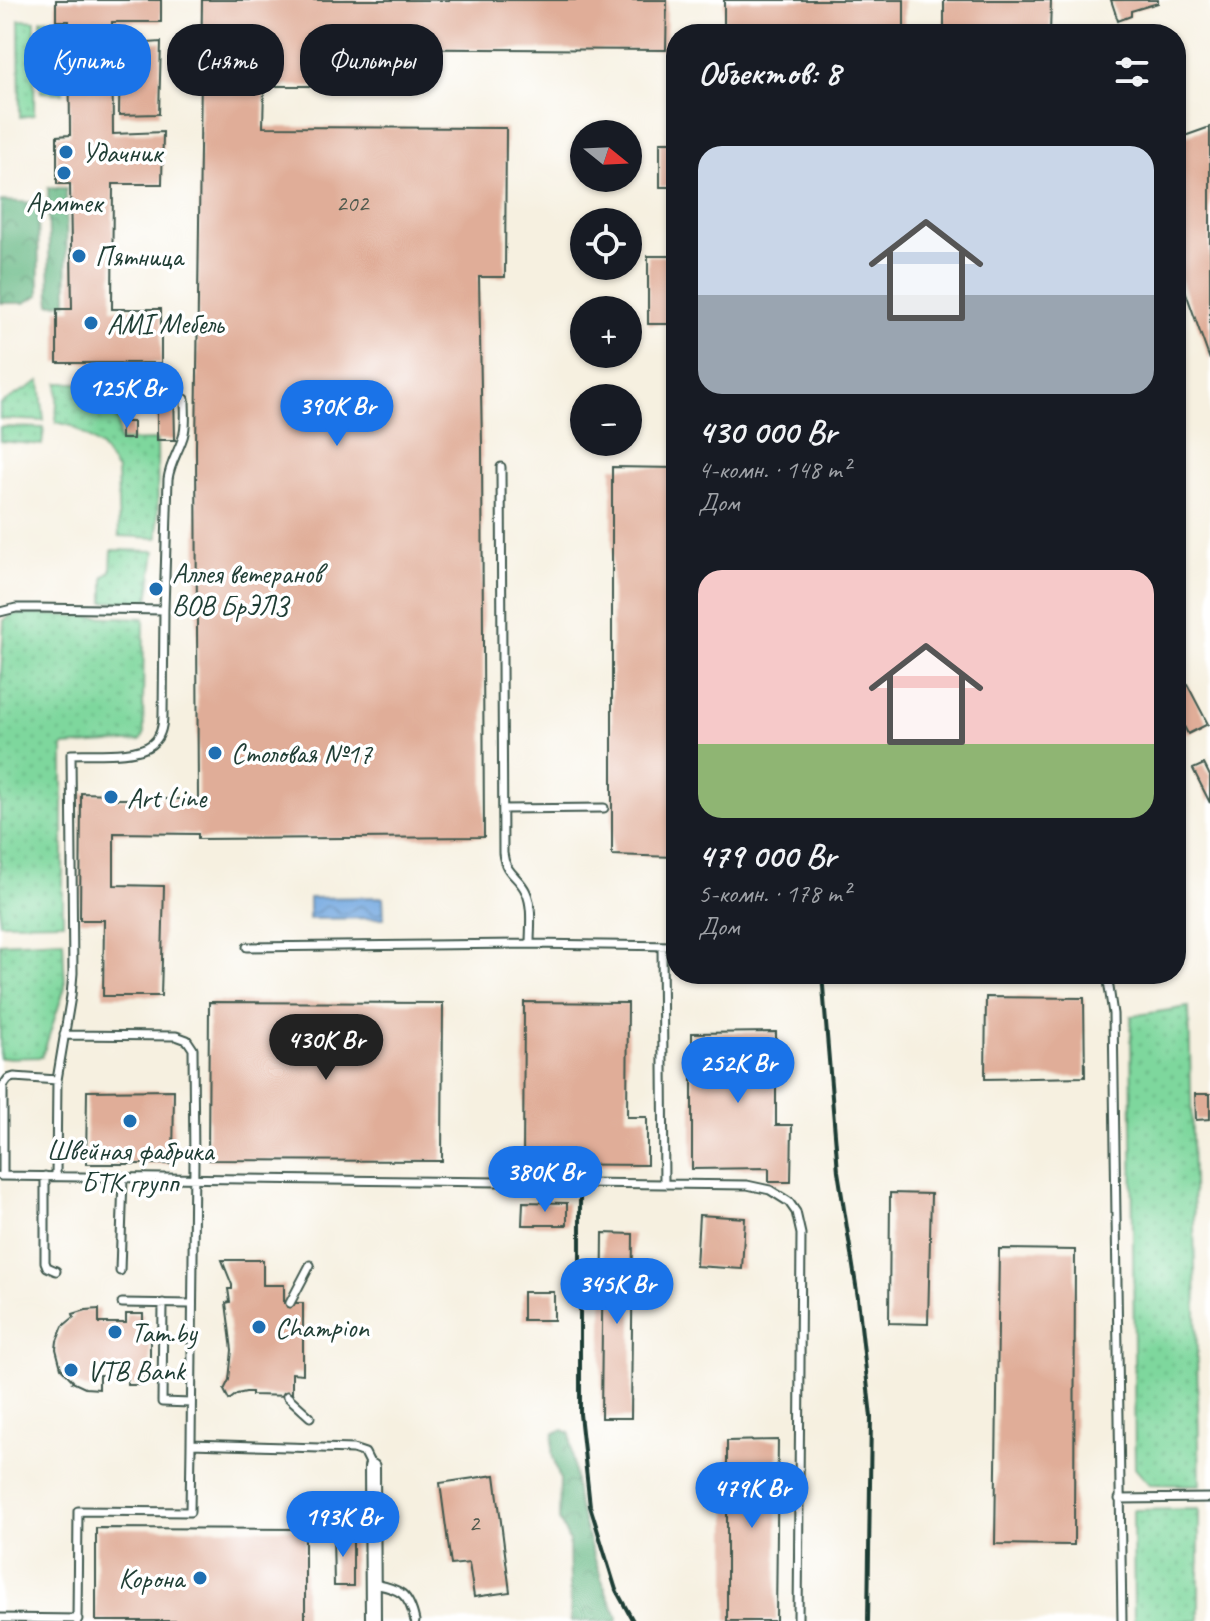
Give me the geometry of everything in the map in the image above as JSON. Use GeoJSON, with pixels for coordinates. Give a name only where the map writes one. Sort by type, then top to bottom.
{"type":"FeatureCollection","features":[{"type":"Feature","properties":{"kind":"street"},"geometry":{"type":"LineString","coordinates":[[372,1467],[373,1621]]}},
{"type":"Feature","properties":{"kind":"lane"},"geometry":{"type":"LineString","coordinates":[[56,1176],[57,1080],[73,973],[71,754],[139,750],[152,744],[161,731],[169,469],[185,432],[185,399]]}},
{"type":"Feature","properties":{"kind":"lane"},"geometry":{"type":"LineString","coordinates":[[501,467],[504,861],[529,900],[530,944]]}},
{"type":"Feature","properties":{"kind":"lane"},"geometry":{"type":"LineString","coordinates":[[0,612],[16,608],[164,610]]}},
{"type":"Feature","properties":{"kind":"lane"},"geometry":{"type":"LineString","coordinates":[[503,809],[604,808]]}},
{"type":"Feature","properties":{"kind":"lane"},"geometry":{"type":"LineString","coordinates":[[662,946],[664,1183]]}},
{"type":"Feature","properties":{"kind":"lane"},"geometry":{"type":"LineString","coordinates":[[247,947],[666,946]]}},
{"type":"Feature","properties":{"kind":"lane"},"geometry":{"type":"LineString","coordinates":[[1108,984],[1113,1014],[1122,1621]]}},
{"type":"Feature","properties":{"kind":"lane"},"geometry":{"type":"LineString","coordinates":[[0,1618],[78,1620],[78,1511],[190,1512],[194,1054],[187,1040],[176,1036],[64,1035]]}},
{"type":"Feature","properties":{"kind":"lane"},"geometry":{"type":"LineString","coordinates":[[57,1080],[14,1077],[5,1082],[2,1176],[664,1183],[759,1186],[780,1195],[796,1212],[801,1234],[798,1621]]}},
{"type":"Feature","properties":{"kind":"lane"},"geometry":{"type":"LineString","coordinates":[[45,1176],[45,1262],[47,1267],[56,1271]]}},
{"type":"Feature","properties":{"kind":"lane"},"geometry":{"type":"LineString","coordinates":[[120,1271],[123,1177]]}},
{"type":"Feature","properties":{"kind":"lane"},"geometry":{"type":"LineString","coordinates":[[290,1303],[310,1265]]}},
{"type":"Feature","properties":{"kind":"lane"},"geometry":{"type":"LineString","coordinates":[[122,1303],[191,1304]]}},
{"type":"Feature","properties":{"kind":"lane"},"geometry":{"type":"LineString","coordinates":[[163,1303],[162,1402],[191,1403]]}},
{"type":"Feature","properties":{"kind":"lane"},"geometry":{"type":"LineString","coordinates":[[287,1396],[310,1417]]}},
{"type":"Feature","properties":{"kind":"lane"},"geometry":{"type":"LineString","coordinates":[[191,1444],[353,1449],[365,1453],[372,1467]]}},
{"type":"Feature","properties":{"kind":"lane"},"geometry":{"type":"LineString","coordinates":[[1119,1499],[1210,1498]]}},
{"type":"Feature","properties":{"kind":"lane"},"geometry":{"type":"LineString","coordinates":[[372,1583],[391,1587],[405,1595],[413,1608],[415,1621]]}},
{"type":"Feature","properties":{"kind":"green space"},"geometry":{"type":"Polygon","coordinates":[[[52,19],[52,24],[41,24],[41,20],[52,19]]]}},
{"type":"Feature","properties":{"kind":"green space"},"geometry":{"type":"Polygon","coordinates":[[[19,20],[35,21],[35,24],[24,24],[24,96],[34,96],[34,115],[20,117],[19,20]]]}},
{"type":"Feature","properties":{"kind":"green space"},"geometry":{"type":"Polygon","coordinates":[[[48,188],[66,188],[67,303],[50,304],[48,188]]]}},
{"type":"Feature","properties":{"kind":"green space"},"geometry":{"type":"Polygon","coordinates":[[[1,201],[38,203],[39,295],[24,303],[0,303],[1,201]]]}},
{"type":"Feature","properties":{"kind":"green space"},"geometry":{"type":"Polygon","coordinates":[[[40,381],[44,421],[0,419],[0,404],[40,381]]]}},
{"type":"Feature","properties":{"kind":"green space"},"geometry":{"type":"Polygon","coordinates":[[[58,383],[116,383],[119,441],[157,440],[158,538],[119,536],[117,471],[101,447],[72,426],[56,422],[58,383]]]}},
{"type":"Feature","properties":{"kind":"green space"},"geometry":{"type":"Polygon","coordinates":[[[0,427],[44,428],[42,445],[0,441],[0,427]]]}},
{"type":"Feature","properties":{"kind":"green space"},"geometry":{"type":"Polygon","coordinates":[[[112,550],[155,551],[148,601],[104,602],[104,577],[111,571],[112,550]]]}},
{"type":"Feature","properties":{"kind":"green space"},"geometry":{"type":"Polygon","coordinates":[[[13,614],[144,618],[144,735],[140,741],[63,746],[63,922],[0,923],[0,694],[4,620],[13,614]]]}},
{"type":"Feature","properties":{"kind":"green space"},"geometry":{"type":"Polygon","coordinates":[[[63,940],[65,987],[42,1057],[0,1058],[0,943],[63,940]]]}},
{"type":"Feature","properties":{"kind":"green space"},"geometry":{"type":"Polygon","coordinates":[[[1189,1007],[1200,1485],[1149,1484],[1135,1468],[1131,1016],[1189,1007]]]}},
{"type":"Feature","properties":{"kind":"green space"},"geometry":{"type":"Polygon","coordinates":[[[563,1430],[570,1433],[577,1499],[618,1621],[571,1621],[569,1541],[559,1519],[560,1480],[552,1454],[554,1433],[563,1430]]]}},
{"type":"Feature","properties":{"kind":"green space"},"geometry":{"type":"Polygon","coordinates":[[[1199,1509],[1199,1621],[1134,1621],[1133,1510],[1199,1509]]]}},
{"type":"Feature","properties":{"kind":"water"},"geometry":{"type":"Polygon","coordinates":[[[383,897],[384,918],[309,919],[309,898],[383,897]]]}},
{"type":"Feature","properties":{"kind":"building"},"geometry":{"type":"Polygon","coordinates":[[[56,0],[161,0],[161,22],[69,24],[69,21],[56,21],[56,0]]]}},
{"type":"Feature","properties":{"kind":"building"},"geometry":{"type":"Polygon","coordinates":[[[202,0],[667,0],[666,50],[443,49],[443,24],[300,24],[300,86],[284,86],[284,24],[202,24],[202,0]]]}},
{"type":"Feature","properties":{"kind":"building"},"geometry":{"type":"Polygon","coordinates":[[[724,0],[904,0],[904,24],[724,24],[724,0]]]}},
{"type":"Feature","properties":{"kind":"building"},"geometry":{"type":"Polygon","coordinates":[[[944,0],[1051,0],[1050,24],[944,24],[944,0]]]}},
{"type":"Feature","properties":{"kind":"building"},"geometry":{"type":"Polygon","coordinates":[[[1111,0],[1158,0],[1158,3],[1131,11],[1131,16],[1118,21],[1111,0]]]}},
{"type":"Feature","properties":{"kind":"building"},"geometry":{"type":"Polygon","coordinates":[[[161,42],[159,114],[119,115],[119,96],[151,96],[151,43],[161,42]]]}},
{"type":"Feature","properties":{"kind":"building"},"geometry":{"type":"Polygon","coordinates":[[[70,96],[113,96],[113,134],[163,132],[162,184],[113,184],[112,309],[161,309],[161,363],[57,363],[57,309],[72,309],[70,184],[57,184],[57,136],[70,135],[70,96]]]}},
{"type":"Feature","properties":{"kind":"building"},"geometry":{"type":"Polygon","coordinates":[[[201,96],[264,96],[263,127],[506,128],[505,277],[479,277],[484,837],[198,839],[198,834],[114,833],[114,885],[164,886],[161,996],[103,996],[104,920],[80,920],[81,793],[114,794],[114,799],[198,799],[196,447],[201,96]]]}},
{"type":"Feature","properties":{"kind":"building"},"geometry":{"type":"Polygon","coordinates":[[[1210,127],[1210,360],[1186,293],[1186,135],[1210,127]]]}},
{"type":"Feature","properties":{"kind":"building"},"geometry":{"type":"Polygon","coordinates":[[[660,142],[666,142],[666,187],[660,187],[660,142]]]}},
{"type":"Feature","properties":{"kind":"building"},"geometry":{"type":"Polygon","coordinates":[[[648,256],[666,256],[666,324],[648,324],[648,256]]]}},
{"type":"Feature","properties":{"kind":"building"},"geometry":{"type":"Polygon","coordinates":[[[157,392],[174,392],[175,440],[157,440],[157,392]]]}},
{"type":"Feature","properties":{"kind":"building"},"geometry":{"type":"Polygon","coordinates":[[[120,393],[141,393],[141,408],[119,407],[120,393]]]}},
{"type":"Feature","properties":{"kind":"building"},"geometry":{"type":"Polygon","coordinates":[[[121,422],[133,422],[133,439],[121,439],[121,422]]]}},
{"type":"Feature","properties":{"kind":"building"},"geometry":{"type":"Polygon","coordinates":[[[612,467],[666,468],[666,857],[612,855],[612,467]]]}},
{"type":"Feature","properties":{"kind":"building"},"geometry":{"type":"Polygon","coordinates":[[[1186,684],[1208,724],[1188,734],[1186,730],[1186,684]]]}},
{"type":"Feature","properties":{"kind":"building"},"geometry":{"type":"Polygon","coordinates":[[[1204,764],[1210,776],[1210,803],[1193,769],[1204,764]]]}},
{"type":"Feature","properties":{"kind":"building"},"geometry":{"type":"Polygon","coordinates":[[[986,997],[1084,998],[1085,1077],[985,1079],[986,997]]]}},
{"type":"Feature","properties":{"kind":"building"},"geometry":{"type":"Polygon","coordinates":[[[209,1002],[443,1003],[442,1161],[208,1160],[209,1002]]]}},
{"type":"Feature","properties":{"kind":"building"},"geometry":{"type":"Polygon","coordinates":[[[524,1002],[628,1003],[627,1117],[647,1117],[647,1165],[523,1164],[524,1002]]]}},
{"type":"Feature","properties":{"kind":"building"},"geometry":{"type":"Polygon","coordinates":[[[776,1032],[776,1125],[792,1125],[791,1182],[769,1182],[769,1168],[692,1169],[692,1033],[776,1032]]]}},
{"type":"Feature","properties":{"kind":"building","name":"Швейная фабрика БТК групп"},"geometry":{"type":"Polygon","coordinates":[[[174,1090],[173,1164],[86,1164],[87,1091],[174,1090]]]}},
{"type":"Feature","properties":{"kind":"building"},"geometry":{"type":"Polygon","coordinates":[[[1195,1094],[1210,1094],[1210,1119],[1196,1120],[1195,1094]]]}},
{"type":"Feature","properties":{"kind":"building"},"geometry":{"type":"Polygon","coordinates":[[[890,1193],[931,1194],[928,1324],[889,1323],[890,1193]]]}},
{"type":"Feature","properties":{"kind":"building"},"geometry":{"type":"Polygon","coordinates":[[[523,1202],[567,1203],[567,1225],[522,1225],[523,1202]]]}},
{"type":"Feature","properties":{"kind":"building"},"geometry":{"type":"Polygon","coordinates":[[[699,1215],[745,1218],[742,1269],[696,1266],[699,1215]]]}},
{"type":"Feature","properties":{"kind":"building"},"geometry":{"type":"Polygon","coordinates":[[[603,1233],[633,1234],[631,1418],[601,1418],[603,1233]]]}},
{"type":"Feature","properties":{"kind":"building"},"geometry":{"type":"Polygon","coordinates":[[[999,1249],[1075,1250],[1074,1545],[995,1544],[999,1249]]]}},
{"type":"Feature","properties":{"kind":"building"},"geometry":{"type":"Polygon","coordinates":[[[222,1260],[263,1260],[263,1285],[284,1285],[284,1303],[303,1303],[303,1374],[292,1373],[292,1396],[252,1395],[252,1392],[246,1392],[229,1400],[224,1390],[229,1380],[232,1350],[226,1303],[230,1302],[228,1289],[232,1289],[232,1285],[222,1260]]]}},
{"type":"Feature","properties":{"kind":"building"},"geometry":{"type":"Polygon","coordinates":[[[523,1292],[554,1292],[554,1320],[523,1320],[523,1292]]]}},
{"type":"Feature","properties":{"kind":"building"},"geometry":{"type":"Polygon","coordinates":[[[99,1309],[99,1323],[126,1323],[126,1314],[143,1314],[143,1333],[150,1333],[150,1365],[143,1365],[143,1385],[127,1385],[127,1375],[99,1375],[99,1389],[85,1388],[72,1382],[61,1368],[56,1349],[63,1326],[74,1317],[73,1314],[99,1309]]]}},
{"type":"Feature","properties":{"kind":"building"},"geometry":{"type":"Polygon","coordinates":[[[778,1440],[776,1621],[727,1621],[727,1441],[778,1440]]]}},
{"type":"Feature","properties":{"kind":"building"},"geometry":{"type":"Polygon","coordinates":[[[495,1475],[510,1592],[474,1597],[469,1563],[451,1565],[440,1483],[495,1475]]]}},
{"type":"Feature","properties":{"kind":"building","name":"Корона"},"geometry":{"type":"Polygon","coordinates":[[[96,1528],[305,1529],[305,1621],[96,1621],[96,1528]]]}},
{"type":"Feature","properties":{"kind":"building"},"geometry":{"type":"Polygon","coordinates":[[[333,1533],[353,1533],[353,1586],[334,1586],[333,1533]]]}},
{"type":"Feature","properties":{"kind":"railway"},"geometry":{"type":"LineString","coordinates":[[823,984],[838,1171],[858,1298],[871,1417],[868,1621]]}},
{"type":"Feature","properties":{"kind":"railway"},"geometry":{"type":"LineString","coordinates":[[580,1185],[580,1414],[590,1506],[616,1590],[633,1621]]}},
{"type":"Feature","properties":{"kind":"place","name":"Удачник"},"geometry":{"type":"Point","coordinates":[66,152]}},
{"type":"Feature","properties":{"kind":"place","name":"Армтек"},"geometry":{"type":"Point","coordinates":[64,173]}},
{"type":"Feature","properties":{"kind":"place","name":"Пятница"},"geometry":{"type":"Point","coordinates":[79,256]}},
{"type":"Feature","properties":{"kind":"place","name":"AMI Мебель"},"geometry":{"type":"Point","coordinates":[91,323]}},
{"type":"Feature","properties":{"kind":"place","name":"Аллея ветеранов ВОВ БрЭЛЗ"},"geometry":{"type":"Point","coordinates":[156,589]}},
{"type":"Feature","properties":{"kind":"place","name":"Столовая №17"},"geometry":{"type":"Point","coordinates":[215,753]}},
{"type":"Feature","properties":{"kind":"place","name":"Art Line"},"geometry":{"type":"Point","coordinates":[111,797]}},
{"type":"Feature","properties":{"kind":"place","name":"Швейная фабрика БТК групп"},"geometry":{"type":"Point","coordinates":[130,1121]}},
{"type":"Feature","properties":{"kind":"place","name":"Champion"},"geometry":{"type":"Point","coordinates":[259,1327]}},
{"type":"Feature","properties":{"kind":"place","name":"Tam.by"},"geometry":{"type":"Point","coordinates":[115,1332]}},
{"type":"Feature","properties":{"kind":"place","name":"VTB Bank"},"geometry":{"type":"Point","coordinates":[71,1370]}},
{"type":"Feature","properties":{"kind":"place","name":"Корона"},"geometry":{"type":"Point","coordinates":[200,1578]}}]}
